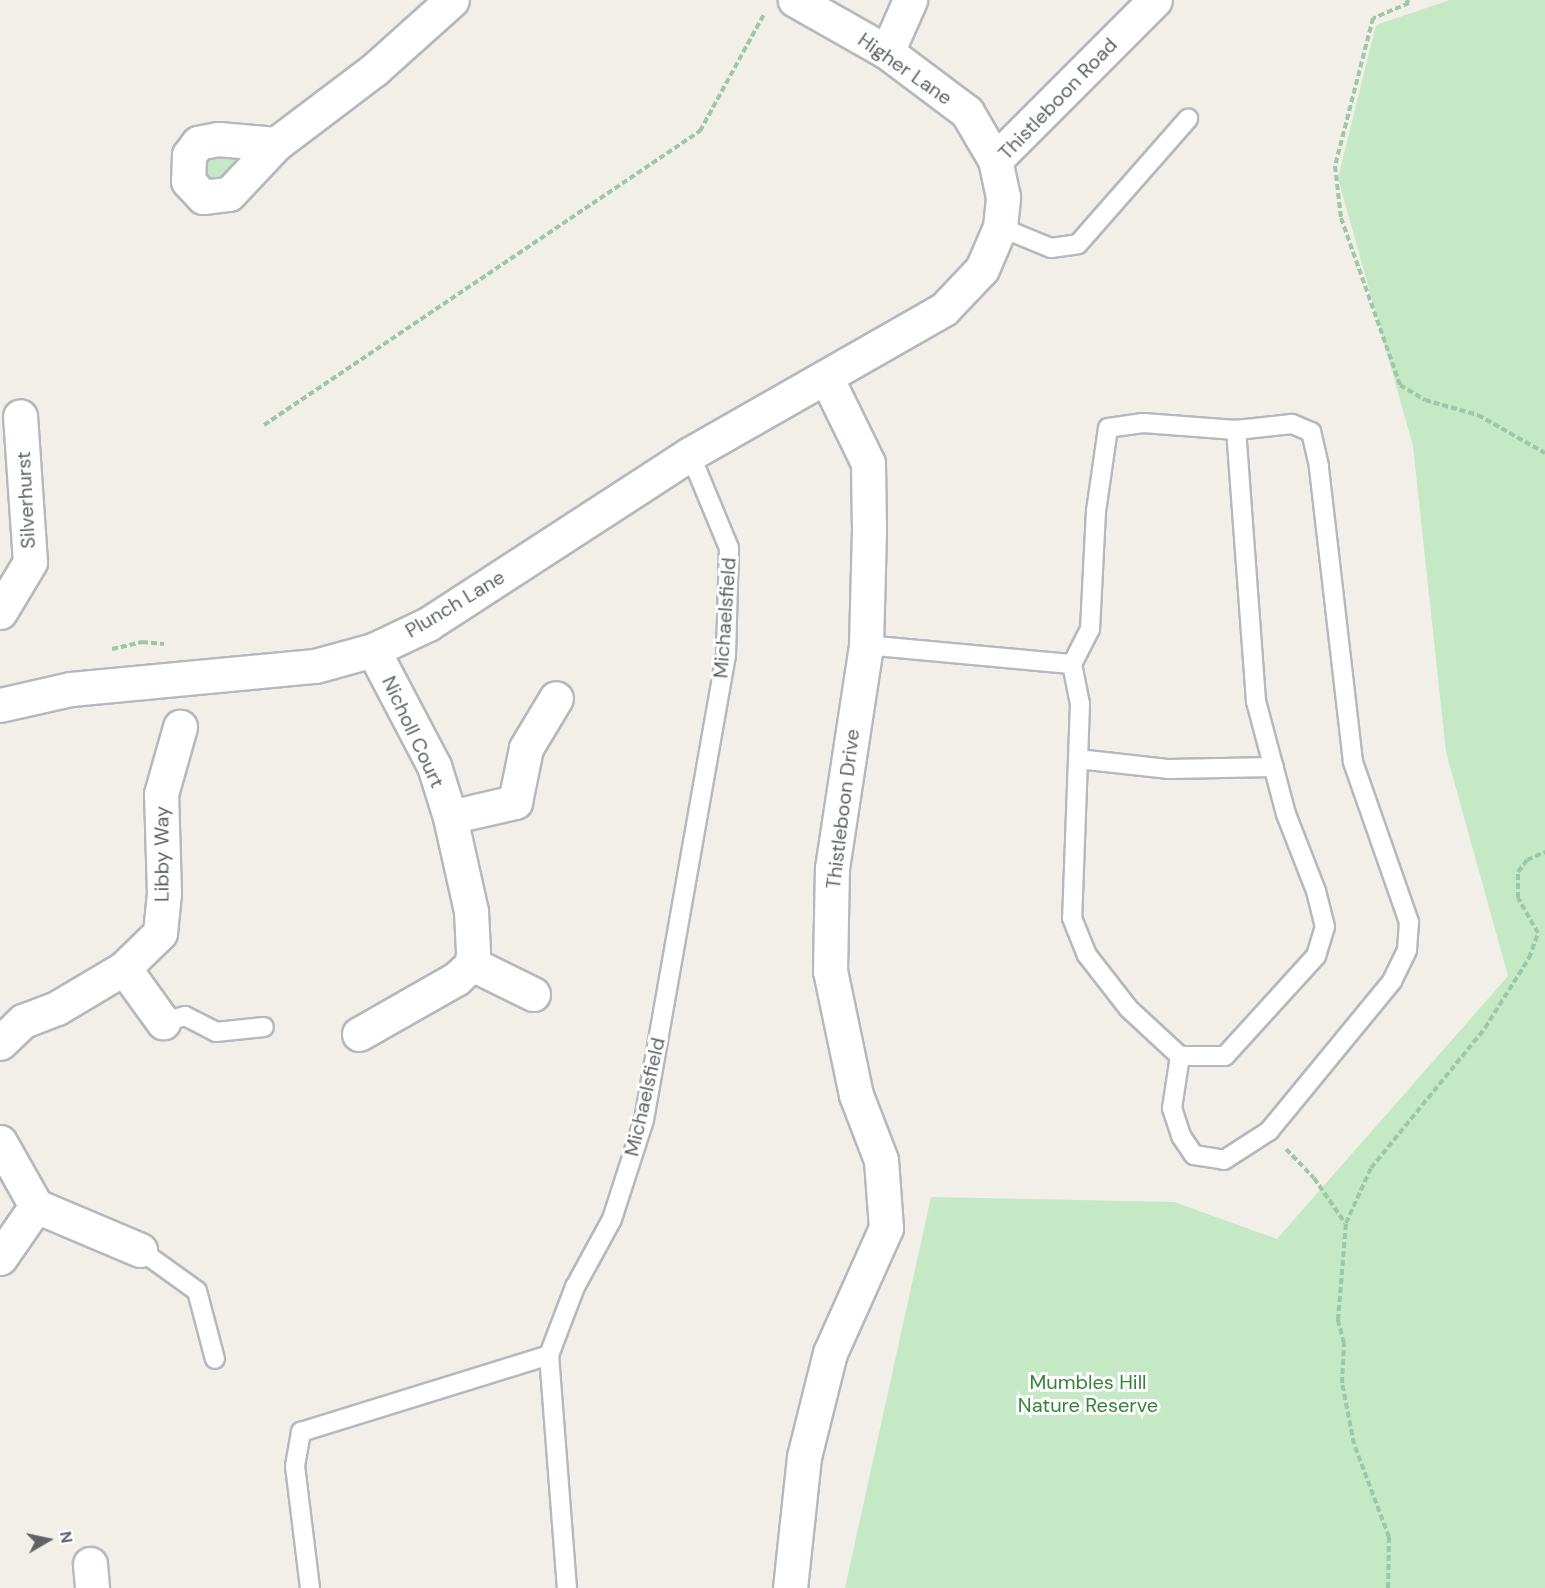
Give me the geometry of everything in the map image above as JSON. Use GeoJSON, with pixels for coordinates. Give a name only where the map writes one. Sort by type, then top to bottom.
{"type":"FeatureCollection","features":[{"type":"Feature","properties":{"kind":"street"},"geometry":{"type":"LineString","coordinates":[[276,144],[375,69],[452,0]]}},
{"type":"Feature","properties":{"kind":"street"},"geometry":{"type":"LineString","coordinates":[[887,52],[910,0]]}},
{"type":"Feature","properties":{"kind":"street","name":"Thistleboon Road"},"geometry":{"type":"LineString","coordinates":[[826,377],[944,309],[982,269],[1000,227],[1002,197],[995,160],[1155,0]]}},
{"type":"Feature","properties":{"kind":"street","name":"Higher Lane"},"geometry":{"type":"LineString","coordinates":[[781,5],[887,52],[967,112],[995,160]]}},
{"type":"Feature","properties":{"kind":"street","name":"Plunch Lane"},"geometry":{"type":"LineString","coordinates":[[0,705],[71,689],[315,666],[373,650],[428,624],[690,454],[826,377]]}},
{"type":"Feature","properties":{"kind":"street","name":"Thistleboon Drive"},"geometry":{"type":"LineString","coordinates":[[790,1588],[804,1457],[830,1353],[886,1228],[881,1160],[856,1095],[830,971],[832,868],[866,645],[868,463],[826,377]]}},
{"type":"Feature","properties":{"kind":"street","name":"Silverhurst"},"geometry":{"type":"LineString","coordinates":[[0,612],[30,562],[20,416]]}},
{"type":"Feature","properties":{"kind":"street","name":"Nicholl Court"},"geometry":{"type":"LineString","coordinates":[[373,650],[434,766],[450,817],[471,911],[472,964]]}},
{"type":"Feature","properties":{"kind":"street"},"geometry":{"type":"LineString","coordinates":[[450,817],[515,802],[526,748],[556,698]]}},
{"type":"Feature","properties":{"kind":"street","name":"Libby Way"},"geometry":{"type":"LineString","coordinates":[[0,1043],[23,1022],[57,1008],[124,968],[160,933],[164,893],[161,794],[180,727]]}},
{"type":"Feature","properties":{"kind":"street"},"geometry":{"type":"LineString","coordinates":[[359,1034],[456,979],[472,964],[533,994]]}},
{"type":"Feature","properties":{"kind":"street"},"geometry":{"type":"LineString","coordinates":[[124,968],[164,1022]]}},
{"type":"Feature","properties":{"kind":"street"},"geometry":{"type":"LineString","coordinates":[[0,1143],[36,1206],[140,1250]]}},
{"type":"Feature","properties":{"kind":"street"},"geometry":{"type":"LineString","coordinates":[[0,1258],[36,1206]]}},
{"type":"Feature","properties":{"kind":"lane"},"geometry":{"type":"LineString","coordinates":[[1000,227],[1051,248],[1078,244],[1188,119]]}},
{"type":"Feature","properties":{"kind":"lane"},"geometry":{"type":"LineString","coordinates":[[1180,1056],[1172,1108],[1181,1136],[1194,1155],[1224,1160],[1269,1131],[1392,981],[1407,950],[1409,922],[1353,762],[1320,478],[1311,432],[1292,424],[1236,430],[1143,423],[1108,428],[1096,512],[1090,629],[1072,664],[1080,704],[1072,918],[1087,955],[1122,1000],[1180,1056],[1225,1056],[1316,956],[1325,927],[1274,767],[1256,701],[1236,430]]}},
{"type":"Feature","properties":{"kind":"lane","name":"Michaelsfield"},"geometry":{"type":"LineString","coordinates":[[549,1355],[575,1287],[612,1219],[644,1120],[726,655],[729,548],[690,454]]}},
{"type":"Feature","properties":{"kind":"lane"},"geometry":{"type":"LineString","coordinates":[[866,645],[1072,664]]}},
{"type":"Feature","properties":{"kind":"lane"},"geometry":{"type":"LineString","coordinates":[[1078,759],[1169,769],[1274,767]]}},
{"type":"Feature","properties":{"kind":"lane"},"geometry":{"type":"LineString","coordinates":[[164,1022],[185,1016],[216,1032],[264,1027]]}},
{"type":"Feature","properties":{"kind":"lane"},"geometry":{"type":"LineString","coordinates":[[140,1250],[196,1292],[215,1359]]}},
{"type":"Feature","properties":{"kind":"lane"},"geometry":{"type":"LineString","coordinates":[[310,1588],[295,1466],[301,1432],[549,1355],[567,1588]]}},
{"type":"Feature","properties":{"kind":"path"},"geometry":{"type":"LineString","coordinates":[[1406,0],[1409,3],[1373,18],[1335,166],[1341,218],[1400,385],[1425,400],[1478,415],[1545,453]]}},
{"type":"Feature","properties":{"kind":"path"},"geometry":{"type":"LineString","coordinates":[[264,425],[700,131],[781,5]]}},
{"type":"Feature","properties":{"kind":"path"},"geometry":{"type":"LineString","coordinates":[[1388,1588],[1389,1537],[1354,1444],[1342,1383],[1344,1343],[1338,1320],[1346,1224],[1371,1168],[1485,1028],[1529,958],[1538,933],[1518,898],[1518,872],[1527,860],[1545,852]]}},
{"type":"Feature","properties":{"kind":"path"},"geometry":{"type":"LineString","coordinates":[[1269,1131],[1314,1178],[1346,1224]]}},
{"type":"Feature","properties":{"kind":"green space","name":"Mumbles Hill Nature Reserve"},"geometry":{"type":"Polygon","coordinates":[[[1450,0],[1545,0],[1545,1588],[845,1588],[931,1197],[1174,1202],[1277,1239],[1508,976],[1446,752],[1413,446],[1338,178],[1376,25],[1450,0]]]}},
{"type":"Feature","properties":{"kind":"green space"},"geometry":{"type":"Polygon","coordinates":[[[206,155],[249,156],[233,177],[206,184],[201,160],[206,155]]]}}]}
